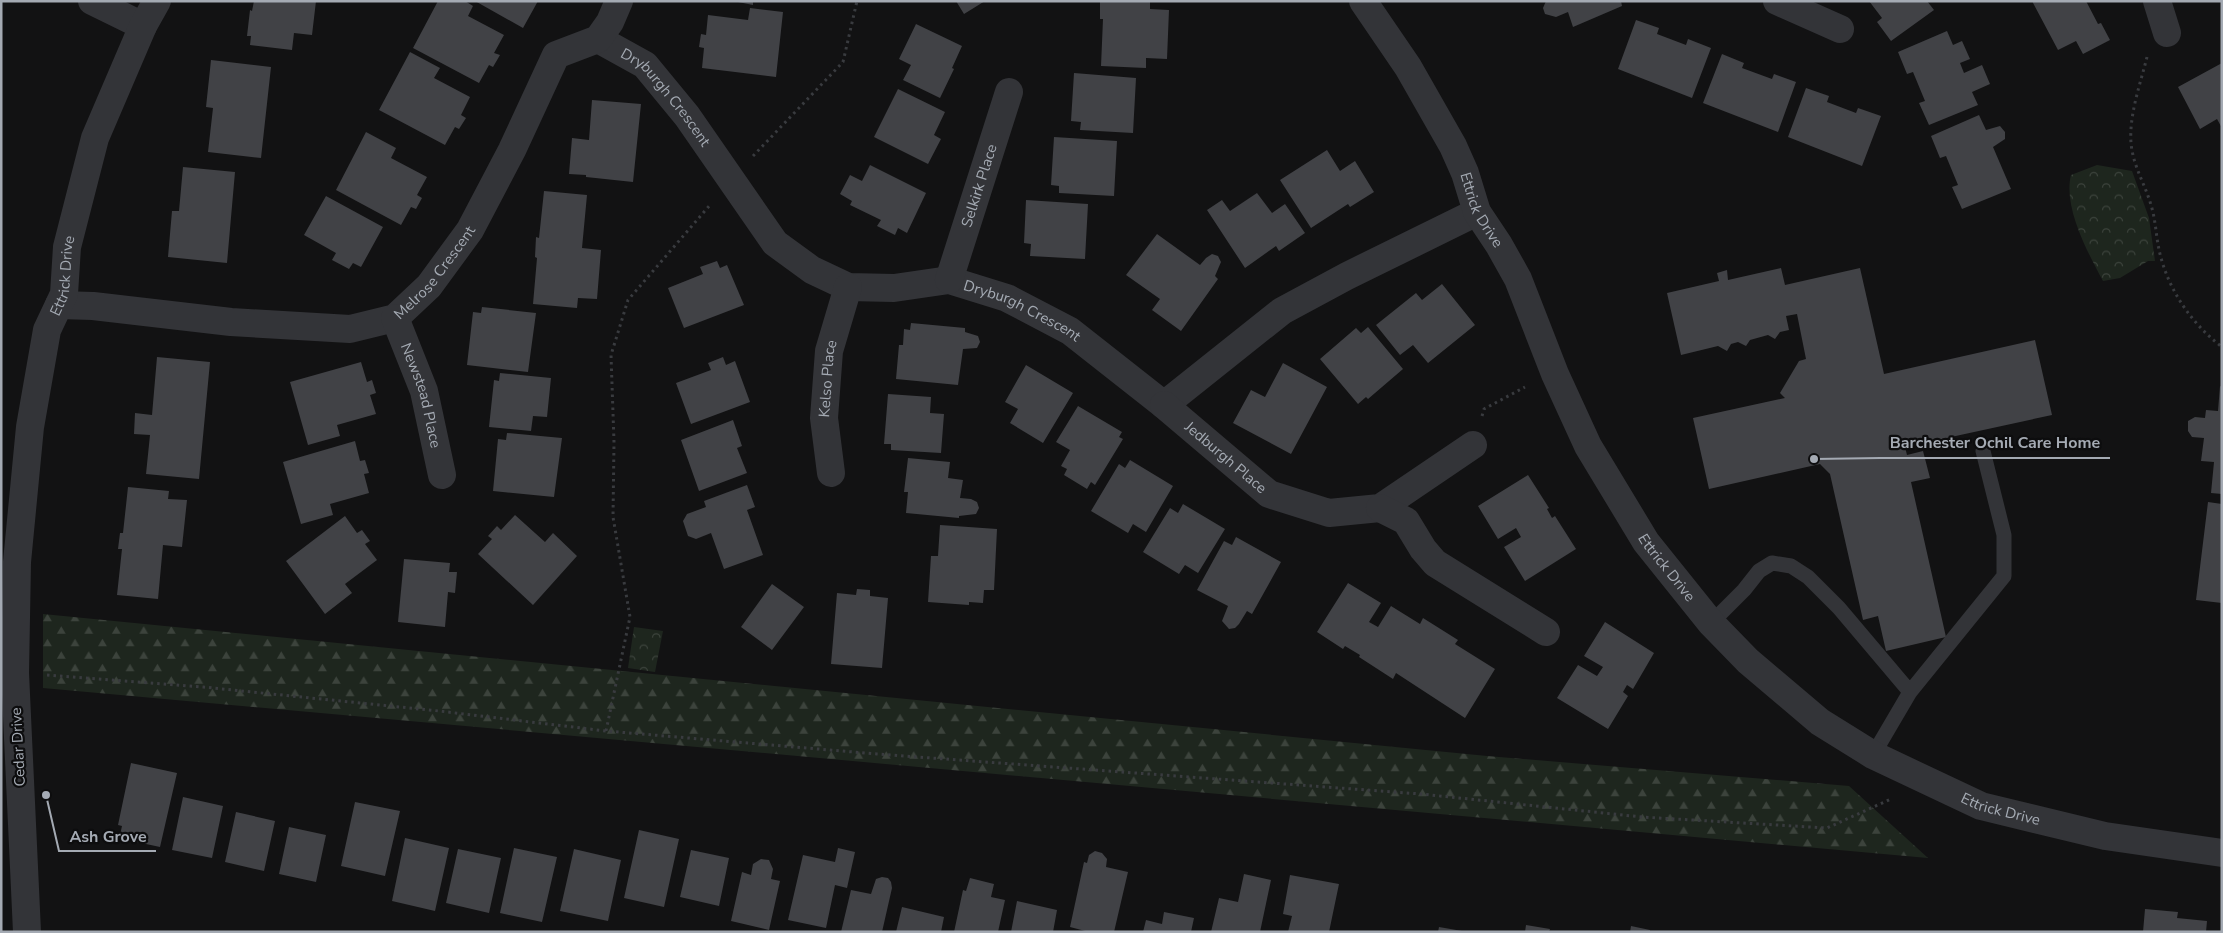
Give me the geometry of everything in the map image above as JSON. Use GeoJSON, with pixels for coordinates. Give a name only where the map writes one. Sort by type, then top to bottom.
{"type":"FeatureCollection","features":[{"type":"Feature","properties":{"kind":"street"},"geometry":{"type":"LineString","coordinates":[[92,1],[143,26]]}},
{"type":"Feature","properties":{"kind":"street","name":"Ettrick Drive"},"geometry":{"type":"LineString","coordinates":[[9,564],[46,330],[64,294],[66,247],[95,138],[143,26],[157,1]]}},
{"type":"Feature","properties":{"kind":"street"},"geometry":{"type":"LineString","coordinates":[[598,39],[610,22],[619,1]]}},
{"type":"Feature","properties":{"kind":"street","name":"Ettrick Drive"},"geometry":{"type":"LineString","coordinates":[[1363,1],[1408,67],[1453,146],[1464,173],[1476,212],[1499,245],[1518,279],[1556,374],[1588,446],[1646,542],[1711,623],[1777,687],[1820,722],[1873,755],[1982,806],[2105,836],[2222,853]]}},
{"type":"Feature","properties":{"kind":"street"},"geometry":{"type":"LineString","coordinates":[[1777,1],[1840,29]]}},
{"type":"Feature","properties":{"kind":"street","name":"Dryburgh Crescent"},"geometry":{"type":"LineString","coordinates":[[598,39],[645,65],[688,116],[775,243],[812,270],[848,287],[894,288],[949,280],[1007,298],[1070,331],[1164,405]]}},
{"type":"Feature","properties":{"kind":"street","name":"Melrose Crescent"},"geometry":{"type":"LineString","coordinates":[[59,305],[93,306],[231,322],[350,329],[395,318],[429,286],[470,230],[512,150],[556,55],[598,39]]}},
{"type":"Feature","properties":{"kind":"street","name":"Selkirk Place"},"geometry":{"type":"LineString","coordinates":[[949,280],[1009,92]]}},
{"type":"Feature","properties":{"kind":"street"},"geometry":{"type":"LineString","coordinates":[[1164,405],[1282,311],[1347,276],[1476,212]]}},
{"type":"Feature","properties":{"kind":"street","name":"Kelso Place"},"geometry":{"type":"LineString","coordinates":[[831,473],[824,418],[829,351],[848,287]]}},
{"type":"Feature","properties":{"kind":"street","name":"Newstead Place"},"geometry":{"type":"LineString","coordinates":[[395,318],[424,391],[442,476]]}},
{"type":"Feature","properties":{"kind":"street","name":"Jedburgh Place"},"geometry":{"type":"LineString","coordinates":[[1164,405],[1269,494],[1329,513],[1380,508],[1473,445]]}},
{"type":"Feature","properties":{"kind":"street"},"geometry":{"type":"LineString","coordinates":[[1380,508],[1406,521],[1423,549],[1435,563],[1546,632]]}},
{"type":"Feature","properties":{"kind":"street","name":"Cedar Drive"},"geometry":{"type":"LineString","coordinates":[[9,564],[27,932]]}},
{"type":"Feature","properties":{"kind":"lane"},"geometry":{"type":"LineString","coordinates":[[1873,755],[1910,692],[2004,576],[2004,535],[1983,451]]}},
{"type":"Feature","properties":{"kind":"lane"},"geometry":{"type":"LineString","coordinates":[[1711,623],[1744,590],[1759,571],[1772,563],[1792,566],[1808,577],[1839,608],[1910,692]]}},
{"type":"Feature","properties":{"kind":"path"},"geometry":{"type":"LineString","coordinates":[[606,731],[630,617],[613,517],[614,442],[611,355],[628,300],[769,138],[843,62],[857,1]]}},
{"type":"Feature","properties":{"kind":"path"},"geometry":{"type":"LineString","coordinates":[[2162,16],[2133,116],[2131,143],[2136,168],[2154,213],[2159,253],[2172,287],[2192,318],[2222,347]]}},
{"type":"Feature","properties":{"kind":"path"},"geometry":{"type":"LineString","coordinates":[[1473,445],[1484,409],[1510,394],[1556,374]]}},
{"type":"Feature","properties":{"kind":"path"},"geometry":{"type":"LineString","coordinates":[[15,673],[203,686],[606,731],[934,759],[1421,794],[1642,816],[1826,828],[1930,782]]}},
{"type":"Feature","properties":{"kind":"green space"},"geometry":{"type":"Polygon","coordinates":[[[2097,165],[2132,171],[2149,218],[2155,261],[2148,261],[2120,278],[2103,281],[2078,230],[2069,188],[2071,175],[2097,165]]]}},
{"type":"Feature","properties":{"kind":"green space"},"geometry":{"type":"Polygon","coordinates":[[[43,614],[1487,756],[1849,786],[1928,858],[43,688],[43,614]]]}},
{"type":"Feature","properties":{"kind":"green space"},"geometry":{"type":"Polygon","coordinates":[[[634,627],[663,631],[655,672],[628,668],[634,627]]]}},
{"type":"Feature","properties":{"kind":"building"},"geometry":{"type":"Polygon","coordinates":[[[254,1],[316,1],[312,35],[294,33],[292,50],[250,45],[251,36],[247,36],[250,10],[252,11],[254,1]]]}},
{"type":"Feature","properties":{"kind":"building"},"geometry":{"type":"Polygon","coordinates":[[[438,1],[465,1],[473,6],[468,16],[504,35],[494,53],[500,55],[493,67],[489,65],[479,83],[413,48],[438,1]]]}},
{"type":"Feature","properties":{"kind":"building"},"geometry":{"type":"Polygon","coordinates":[[[475,1],[538,1],[523,28],[475,1]]]}},
{"type":"Feature","properties":{"kind":"building"},"geometry":{"type":"Polygon","coordinates":[[[733,1],[753,1],[753,5],[733,1]]]}},
{"type":"Feature","properties":{"kind":"building"},"geometry":{"type":"Polygon","coordinates":[[[956,1],[985,1],[964,14],[956,1]]]}},
{"type":"Feature","properties":{"kind":"building"},"geometry":{"type":"Polygon","coordinates":[[[1100,1],[1150,1],[1150,9],[1169,10],[1167,59],[1146,58],[1146,68],[1101,66],[1103,19],[1100,19],[1100,1]]]}},
{"type":"Feature","properties":{"kind":"building"},"geometry":{"type":"Polygon","coordinates":[[[1546,1],[1621,1],[1622,6],[1573,27],[1568,12],[1556,17],[1545,14],[1543,8],[1546,1]]]}},
{"type":"Feature","properties":{"kind":"building"},"geometry":{"type":"Polygon","coordinates":[[[1869,1],[1927,1],[1934,10],[1891,41],[1877,22],[1882,18],[1869,1]]]}},
{"type":"Feature","properties":{"kind":"building"},"geometry":{"type":"Polygon","coordinates":[[[2032,1],[2086,1],[2098,24],[2101,23],[2110,40],[2083,54],[2076,41],[2058,50],[2032,1]]]}},
{"type":"Feature","properties":{"kind":"building"},"geometry":{"type":"Polygon","coordinates":[[[750,8],[783,12],[776,77],[702,68],[704,48],[699,47],[701,34],[706,35],[708,15],[748,20],[750,8]]]}},
{"type":"Feature","properties":{"kind":"building"},"geometry":{"type":"Polygon","coordinates":[[[1636,20],[1659,28],[1657,34],[1686,45],[1688,39],[1711,48],[1692,98],[1618,69],[1636,20]]]}},
{"type":"Feature","properties":{"kind":"building"},"geometry":{"type":"Polygon","coordinates":[[[916,24],[962,46],[952,68],[954,69],[940,98],[903,80],[911,65],[899,59],[916,24]]]}},
{"type":"Feature","properties":{"kind":"building"},"geometry":{"type":"Polygon","coordinates":[[[1947,31],[1953,45],[1962,41],[1970,59],[1960,63],[1964,73],[1982,65],[1990,84],[1972,92],[1978,105],[1929,125],[1919,103],[1925,101],[1913,72],[1907,74],[1898,52],[1947,31]]]}},
{"type":"Feature","properties":{"kind":"building"},"geometry":{"type":"Polygon","coordinates":[[[410,52],[440,68],[434,78],[470,97],[461,115],[466,118],[459,129],[455,127],[445,145],[379,110],[410,52]]]}},
{"type":"Feature","properties":{"kind":"building"},"geometry":{"type":"Polygon","coordinates":[[[1722,54],[1744,63],[1742,68],[1772,79],[1774,74],[1796,82],[1778,132],[1703,103],[1722,54]]]}},
{"type":"Feature","properties":{"kind":"building"},"geometry":{"type":"Polygon","coordinates":[[[211,60],[271,67],[261,158],[208,152],[213,108],[206,107],[211,60]]]}},
{"type":"Feature","properties":{"kind":"building"},"geometry":{"type":"Polygon","coordinates":[[[2222,63],[2222,128],[2217,119],[2200,129],[2178,87],[2222,63]]]}},
{"type":"Feature","properties":{"kind":"building"},"geometry":{"type":"Polygon","coordinates":[[[1074,73],[1136,78],[1133,133],[1080,130],[1081,122],[1071,121],[1074,73]]]}},
{"type":"Feature","properties":{"kind":"building"},"geometry":{"type":"Polygon","coordinates":[[[1806,88],[1829,96],[1827,102],[1856,113],[1858,108],[1881,116],[1862,166],[1788,137],[1806,88]]]}},
{"type":"Feature","properties":{"kind":"building"},"geometry":{"type":"Polygon","coordinates":[[[898,89],[945,112],[934,135],[941,139],[928,164],[874,137],[898,89]]]}},
{"type":"Feature","properties":{"kind":"building"},"geometry":{"type":"Polygon","coordinates":[[[592,100],[641,104],[633,182],[569,174],[572,138],[589,140],[592,100]]]}},
{"type":"Feature","properties":{"kind":"building"},"geometry":{"type":"Polygon","coordinates":[[[1979,115],[1986,130],[2000,126],[2005,132],[2005,139],[1993,147],[2011,189],[1962,209],[1952,187],[1958,185],[1946,156],[1940,158],[1931,136],[1979,115]]]}},
{"type":"Feature","properties":{"kind":"building"},"geometry":{"type":"Polygon","coordinates":[[[366,132],[396,148],[391,158],[427,177],[417,195],[422,198],[416,209],[411,207],[401,225],[336,190],[366,132]]]}},
{"type":"Feature","properties":{"kind":"building"},"geometry":{"type":"Polygon","coordinates":[[[1054,137],[1117,141],[1114,196],[1059,193],[1059,186],[1051,185],[1054,137]]]}},
{"type":"Feature","properties":{"kind":"building"},"geometry":{"type":"Polygon","coordinates":[[[1327,150],[1340,171],[1355,161],[1374,192],[1350,207],[1348,204],[1311,228],[1280,180],[1327,150]]]}},
{"type":"Feature","properties":{"kind":"building"},"geometry":{"type":"Polygon","coordinates":[[[870,165],[926,193],[907,233],[898,228],[895,235],[877,226],[881,220],[850,205],[852,201],[840,194],[850,175],[862,181],[870,165]]]}},
{"type":"Feature","properties":{"kind":"building"},"geometry":{"type":"Polygon","coordinates":[[[183,167],[235,172],[227,263],[168,257],[172,211],[179,211],[183,167]]]}},
{"type":"Feature","properties":{"kind":"building"},"geometry":{"type":"Polygon","coordinates":[[[544,191],[587,195],[582,248],[601,250],[597,299],[578,298],[577,308],[533,304],[537,258],[535,257],[536,237],[539,238],[544,191]]]}},
{"type":"Feature","properties":{"kind":"building"},"geometry":{"type":"Polygon","coordinates":[[[1257,193],[1272,213],[1285,204],[1305,233],[1279,251],[1276,246],[1245,268],[1207,210],[1222,200],[1230,211],[1257,193]]]}},
{"type":"Feature","properties":{"kind":"building"},"geometry":{"type":"Polygon","coordinates":[[[326,196],[383,227],[361,267],[353,263],[349,269],[332,260],[336,253],[304,235],[326,196]]]}},
{"type":"Feature","properties":{"kind":"building"},"geometry":{"type":"Polygon","coordinates":[[[1026,200],[1088,204],[1085,259],[1030,256],[1031,244],[1024,243],[1026,200]]]}},
{"type":"Feature","properties":{"kind":"building"},"geometry":{"type":"Polygon","coordinates":[[[1157,234],[1200,265],[1212,254],[1218,256],[1221,262],[1215,276],[1218,279],[1181,331],[1152,310],[1160,299],[1126,275],[1157,234]]]}},
{"type":"Feature","properties":{"kind":"building"},"geometry":{"type":"Polygon","coordinates":[[[717,261],[720,268],[727,265],[744,305],[684,328],[668,288],[703,274],[700,267],[717,261]]]}},
{"type":"Feature","properties":{"kind":"building"},"geometry":{"type":"Polygon","coordinates":[[[1781,268],[1785,285],[1860,268],[1884,374],[2035,340],[2052,415],[1905,447],[1907,455],[1923,451],[1930,478],[1911,482],[1946,637],[1886,651],[1878,616],[1863,620],[1830,474],[1820,464],[1709,489],[1693,418],[1785,398],[1780,393],[1799,361],[1806,359],[1797,314],[1786,316],[1789,330],[1780,332],[1775,339],[1768,335],[1750,340],[1746,346],[1738,342],[1731,344],[1727,351],[1718,346],[1681,355],[1667,293],[1719,281],[1717,273],[1727,270],[1728,280],[1781,268]]]}},
{"type":"Feature","properties":{"kind":"building"},"geometry":{"type":"Polygon","coordinates":[[[1442,284],[1475,325],[1428,363],[1413,345],[1400,355],[1376,325],[1416,293],[1422,300],[1442,284]]]}},
{"type":"Feature","properties":{"kind":"building"},"geometry":{"type":"Polygon","coordinates":[[[482,307],[536,313],[528,372],[467,365],[473,312],[481,313],[482,307]]]}},
{"type":"Feature","properties":{"kind":"building"},"geometry":{"type":"Polygon","coordinates":[[[911,323],[965,328],[965,332],[978,336],[980,342],[977,348],[963,349],[958,385],[896,379],[899,345],[903,345],[904,329],[910,330],[911,323]]]}},
{"type":"Feature","properties":{"kind":"building"},"geometry":{"type":"Polygon","coordinates":[[[1368,327],[1403,369],[1368,399],[1366,397],[1358,404],[1320,359],[1356,328],[1361,333],[1368,327]]]}},
{"type":"Feature","properties":{"kind":"building"},"geometry":{"type":"Polygon","coordinates":[[[157,357],[210,362],[199,479],[146,474],[150,435],[134,434],[135,413],[152,415],[157,357]]]}},
{"type":"Feature","properties":{"kind":"building"},"geometry":{"type":"Polygon","coordinates":[[[723,357],[726,365],[735,361],[750,402],[691,424],[676,383],[711,370],[708,363],[723,357]]]}},
{"type":"Feature","properties":{"kind":"building"},"geometry":{"type":"Polygon","coordinates":[[[361,362],[367,382],[372,380],[376,393],[370,395],[376,414],[337,425],[340,436],[308,445],[290,382],[361,362]]]}},
{"type":"Feature","properties":{"kind":"building"},"geometry":{"type":"Polygon","coordinates":[[[1283,363],[1327,387],[1291,454],[1233,423],[1251,390],[1265,397],[1283,363]]]}},
{"type":"Feature","properties":{"kind":"building"},"geometry":{"type":"Polygon","coordinates":[[[1026,365],[1073,393],[1043,443],[1010,423],[1018,409],[1005,402],[1026,365]]]}},
{"type":"Feature","properties":{"kind":"building"},"geometry":{"type":"Polygon","coordinates":[[[500,373],[551,378],[547,417],[533,416],[531,431],[489,427],[494,380],[499,381],[500,373]]]}},
{"type":"Feature","properties":{"kind":"building"},"geometry":{"type":"Polygon","coordinates":[[[2220,386],[2222,387],[2222,494],[2211,493],[2214,462],[2201,461],[2204,438],[2192,437],[2188,431],[2188,421],[2195,417],[2205,418],[2206,410],[2218,411],[2220,386]]]}},
{"type":"Feature","properties":{"kind":"building"},"geometry":{"type":"Polygon","coordinates":[[[888,394],[931,397],[930,413],[944,414],[941,453],[891,450],[891,444],[884,444],[888,394]]]}},
{"type":"Feature","properties":{"kind":"building"},"geometry":{"type":"Polygon","coordinates":[[[1078,406],[1122,432],[1119,437],[1123,439],[1095,485],[1091,482],[1087,489],[1064,475],[1067,469],[1061,466],[1070,450],[1056,442],[1078,406]]]}},
{"type":"Feature","properties":{"kind":"building"},"geometry":{"type":"Polygon","coordinates":[[[733,420],[742,446],[737,448],[747,473],[699,491],[681,440],[733,420]]]}},
{"type":"Feature","properties":{"kind":"building"},"geometry":{"type":"Polygon","coordinates":[[[507,433],[562,438],[554,497],[493,491],[498,439],[506,440],[507,433]]]}},
{"type":"Feature","properties":{"kind":"building"},"geometry":{"type":"Polygon","coordinates":[[[355,441],[360,461],[365,460],[369,473],[364,474],[369,493],[330,504],[333,515],[301,524],[283,462],[355,441]]]}},
{"type":"Feature","properties":{"kind":"building"},"geometry":{"type":"Polygon","coordinates":[[[908,458],[950,462],[948,478],[963,480],[960,498],[971,499],[977,502],[979,508],[976,514],[959,516],[959,518],[906,513],[908,492],[904,492],[908,458]]]}},
{"type":"Feature","properties":{"kind":"building"},"geometry":{"type":"Polygon","coordinates":[[[1130,460],[1173,486],[1146,532],[1133,524],[1128,533],[1091,511],[1119,464],[1125,468],[1130,460]]]}},
{"type":"Feature","properties":{"kind":"building"},"geometry":{"type":"Polygon","coordinates":[[[1528,475],[1549,508],[1547,509],[1552,518],[1555,516],[1576,549],[1525,581],[1504,547],[1521,537],[1516,528],[1498,539],[1478,506],[1528,475]]]}},
{"type":"Feature","properties":{"kind":"building"},"geometry":{"type":"Polygon","coordinates":[[[747,485],[755,507],[747,510],[763,555],[724,569],[711,533],[696,539],[688,536],[683,521],[687,514],[706,507],[704,501],[747,485]]]}},
{"type":"Feature","properties":{"kind":"building"},"geometry":{"type":"Polygon","coordinates":[[[128,487],[169,491],[168,499],[187,500],[182,547],[163,545],[158,599],[117,595],[122,549],[118,549],[120,533],[123,533],[128,487]]]}},
{"type":"Feature","properties":{"kind":"building"},"geometry":{"type":"Polygon","coordinates":[[[2208,502],[2222,504],[2222,603],[2196,600],[2208,502]]]}},
{"type":"Feature","properties":{"kind":"building"},"geometry":{"type":"Polygon","coordinates":[[[1183,504],[1225,529],[1198,573],[1185,565],[1179,574],[1143,552],[1170,508],[1178,513],[1183,504]]]}},
{"type":"Feature","properties":{"kind":"building"},"geometry":{"type":"Polygon","coordinates":[[[515,515],[545,542],[553,533],[577,556],[533,605],[478,554],[492,539],[488,536],[497,526],[501,530],[515,515]]]}},
{"type":"Feature","properties":{"kind":"building"},"geometry":{"type":"Polygon","coordinates":[[[345,516],[357,533],[362,530],[370,541],[365,544],[377,560],[345,584],[352,593],[325,614],[286,561],[345,516]]]}},
{"type":"Feature","properties":{"kind":"building"},"geometry":{"type":"Polygon","coordinates":[[[940,525],[997,529],[994,590],[984,590],[983,603],[969,602],[969,605],[928,602],[931,556],[938,556],[940,525]]]}},
{"type":"Feature","properties":{"kind":"building"},"geometry":{"type":"Polygon","coordinates":[[[1236,537],[1281,562],[1252,614],[1247,611],[1235,628],[1229,629],[1222,621],[1228,606],[1197,590],[1224,541],[1232,545],[1236,537]]]}},
{"type":"Feature","properties":{"kind":"building"},"geometry":{"type":"Polygon","coordinates":[[[404,559],[450,563],[449,572],[457,572],[455,593],[448,592],[445,627],[398,622],[404,559]]]}},
{"type":"Feature","properties":{"kind":"building"},"geometry":{"type":"Polygon","coordinates":[[[1348,583],[1381,603],[1369,622],[1378,627],[1391,606],[1420,624],[1423,618],[1458,640],[1455,644],[1495,669],[1465,718],[1396,673],[1393,679],[1359,657],[1360,655],[1345,646],[1343,649],[1317,632],[1348,583]]]}},
{"type":"Feature","properties":{"kind":"building"},"geometry":{"type":"Polygon","coordinates":[[[772,584],[804,607],[772,650],[741,627],[772,584]]]}},
{"type":"Feature","properties":{"kind":"building"},"geometry":{"type":"Polygon","coordinates":[[[857,589],[870,590],[870,596],[888,598],[882,668],[831,664],[837,593],[856,595],[857,589]]]}},
{"type":"Feature","properties":{"kind":"building"},"geometry":{"type":"Polygon","coordinates":[[[1605,622],[1654,653],[1633,689],[1627,685],[1623,692],[1628,696],[1608,729],[1557,698],[1578,665],[1597,676],[1603,667],[1584,656],[1605,622]]]}},
{"type":"Feature","properties":{"kind":"building"},"geometry":{"type":"Polygon","coordinates":[[[131,763],[177,773],[160,847],[132,841],[133,839],[120,835],[122,826],[118,825],[131,763]]]}},
{"type":"Feature","properties":{"kind":"building"},"geometry":{"type":"Polygon","coordinates":[[[183,797],[223,806],[212,858],[172,850],[183,797]]]}},
{"type":"Feature","properties":{"kind":"building"},"geometry":{"type":"Polygon","coordinates":[[[355,802],[400,811],[385,876],[341,866],[355,802]]]}},
{"type":"Feature","properties":{"kind":"building"},"geometry":{"type":"Polygon","coordinates":[[[236,812],[275,821],[264,871],[225,862],[236,812]]]}},
{"type":"Feature","properties":{"kind":"building"},"geometry":{"type":"Polygon","coordinates":[[[289,827],[326,835],[316,882],[279,874],[289,827]]]}},
{"type":"Feature","properties":{"kind":"building"},"geometry":{"type":"Polygon","coordinates":[[[639,830],[679,839],[664,907],[624,898],[639,830]]]}},
{"type":"Feature","properties":{"kind":"building"},"geometry":{"type":"Polygon","coordinates":[[[405,838],[449,848],[435,911],[392,901],[405,838]]]}},
{"type":"Feature","properties":{"kind":"building"},"geometry":{"type":"Polygon","coordinates":[[[514,848],[557,857],[542,922],[500,913],[514,848]]]}},
{"type":"Feature","properties":{"kind":"building"},"geometry":{"type":"Polygon","coordinates":[[[838,848],[855,852],[847,888],[835,885],[826,928],[788,920],[803,855],[835,862],[838,848]]]}},
{"type":"Feature","properties":{"kind":"building"},"geometry":{"type":"Polygon","coordinates":[[[458,849],[501,858],[489,913],[446,903],[458,849]]]}},
{"type":"Feature","properties":{"kind":"building"},"geometry":{"type":"Polygon","coordinates":[[[574,849],[621,860],[608,921],[560,911],[574,849]]]}},
{"type":"Feature","properties":{"kind":"building"},"geometry":{"type":"Polygon","coordinates":[[[691,850],[729,858],[719,906],[680,897],[691,850]]]}},
{"type":"Feature","properties":{"kind":"building"},"geometry":{"type":"Polygon","coordinates":[[[1095,851],[1102,853],[1107,859],[1106,867],[1128,872],[1114,932],[1089,932],[1070,927],[1084,862],[1087,863],[1089,855],[1095,851]]]}},
{"type":"Feature","properties":{"kind":"building"},"geometry":{"type":"Polygon","coordinates":[[[761,859],[769,860],[773,869],[771,879],[780,881],[769,930],[731,921],[742,872],[751,875],[753,864],[761,859]]]}},
{"type":"Feature","properties":{"kind":"building"},"geometry":{"type":"Polygon","coordinates":[[[1244,874],[1271,880],[1260,932],[1211,932],[1219,898],[1238,902],[1244,874]]]}},
{"type":"Feature","properties":{"kind":"building"},"geometry":{"type":"Polygon","coordinates":[[[1290,875],[1339,884],[1329,932],[1288,932],[1292,916],[1283,914],[1290,875]]]}},
{"type":"Feature","properties":{"kind":"building"},"geometry":{"type":"Polygon","coordinates":[[[888,878],[892,888],[882,932],[841,932],[851,890],[871,894],[876,879],[888,878]]]}},
{"type":"Feature","properties":{"kind":"building"},"geometry":{"type":"Polygon","coordinates":[[[970,878],[994,884],[991,897],[1005,900],[998,932],[954,932],[963,890],[966,891],[970,878]]]}},
{"type":"Feature","properties":{"kind":"building"},"geometry":{"type":"Polygon","coordinates":[[[1017,901],[1057,910],[1053,932],[1011,932],[1017,901]]]}},
{"type":"Feature","properties":{"kind":"building"},"geometry":{"type":"Polygon","coordinates":[[[902,907],[944,917],[941,932],[896,932],[902,907]]]}},
{"type":"Feature","properties":{"kind":"building"},"geometry":{"type":"Polygon","coordinates":[[[2145,909],[2178,912],[2177,918],[2207,921],[2206,932],[2143,932],[2145,909]]]}},
{"type":"Feature","properties":{"kind":"building"},"geometry":{"type":"Polygon","coordinates":[[[1164,912],[1194,918],[1191,932],[1143,932],[1146,920],[1162,924],[1164,912]]]}},
{"type":"Feature","properties":{"kind":"building"},"geometry":{"type":"Polygon","coordinates":[[[1526,925],[1550,929],[1549,932],[1525,932],[1526,925]]]}},
{"type":"Feature","properties":{"kind":"building"},"geometry":{"type":"Polygon","coordinates":[[[1631,926],[1650,930],[1650,932],[1630,932],[1631,926]]]}},
{"type":"Feature","properties":{"kind":"building"},"geometry":{"type":"Polygon","coordinates":[[[1439,927],[1462,931],[1438,932],[1439,927]]]}},
{"type":"Feature","properties":{"kind":"place","name":"Barchester Ochil Care Home"},"geometry":{"type":"Point","coordinates":[1814,459]}},
{"type":"Feature","properties":{"kind":"place","name":"Ash Grove"},"geometry":{"type":"Point","coordinates":[46,795]}}]}
